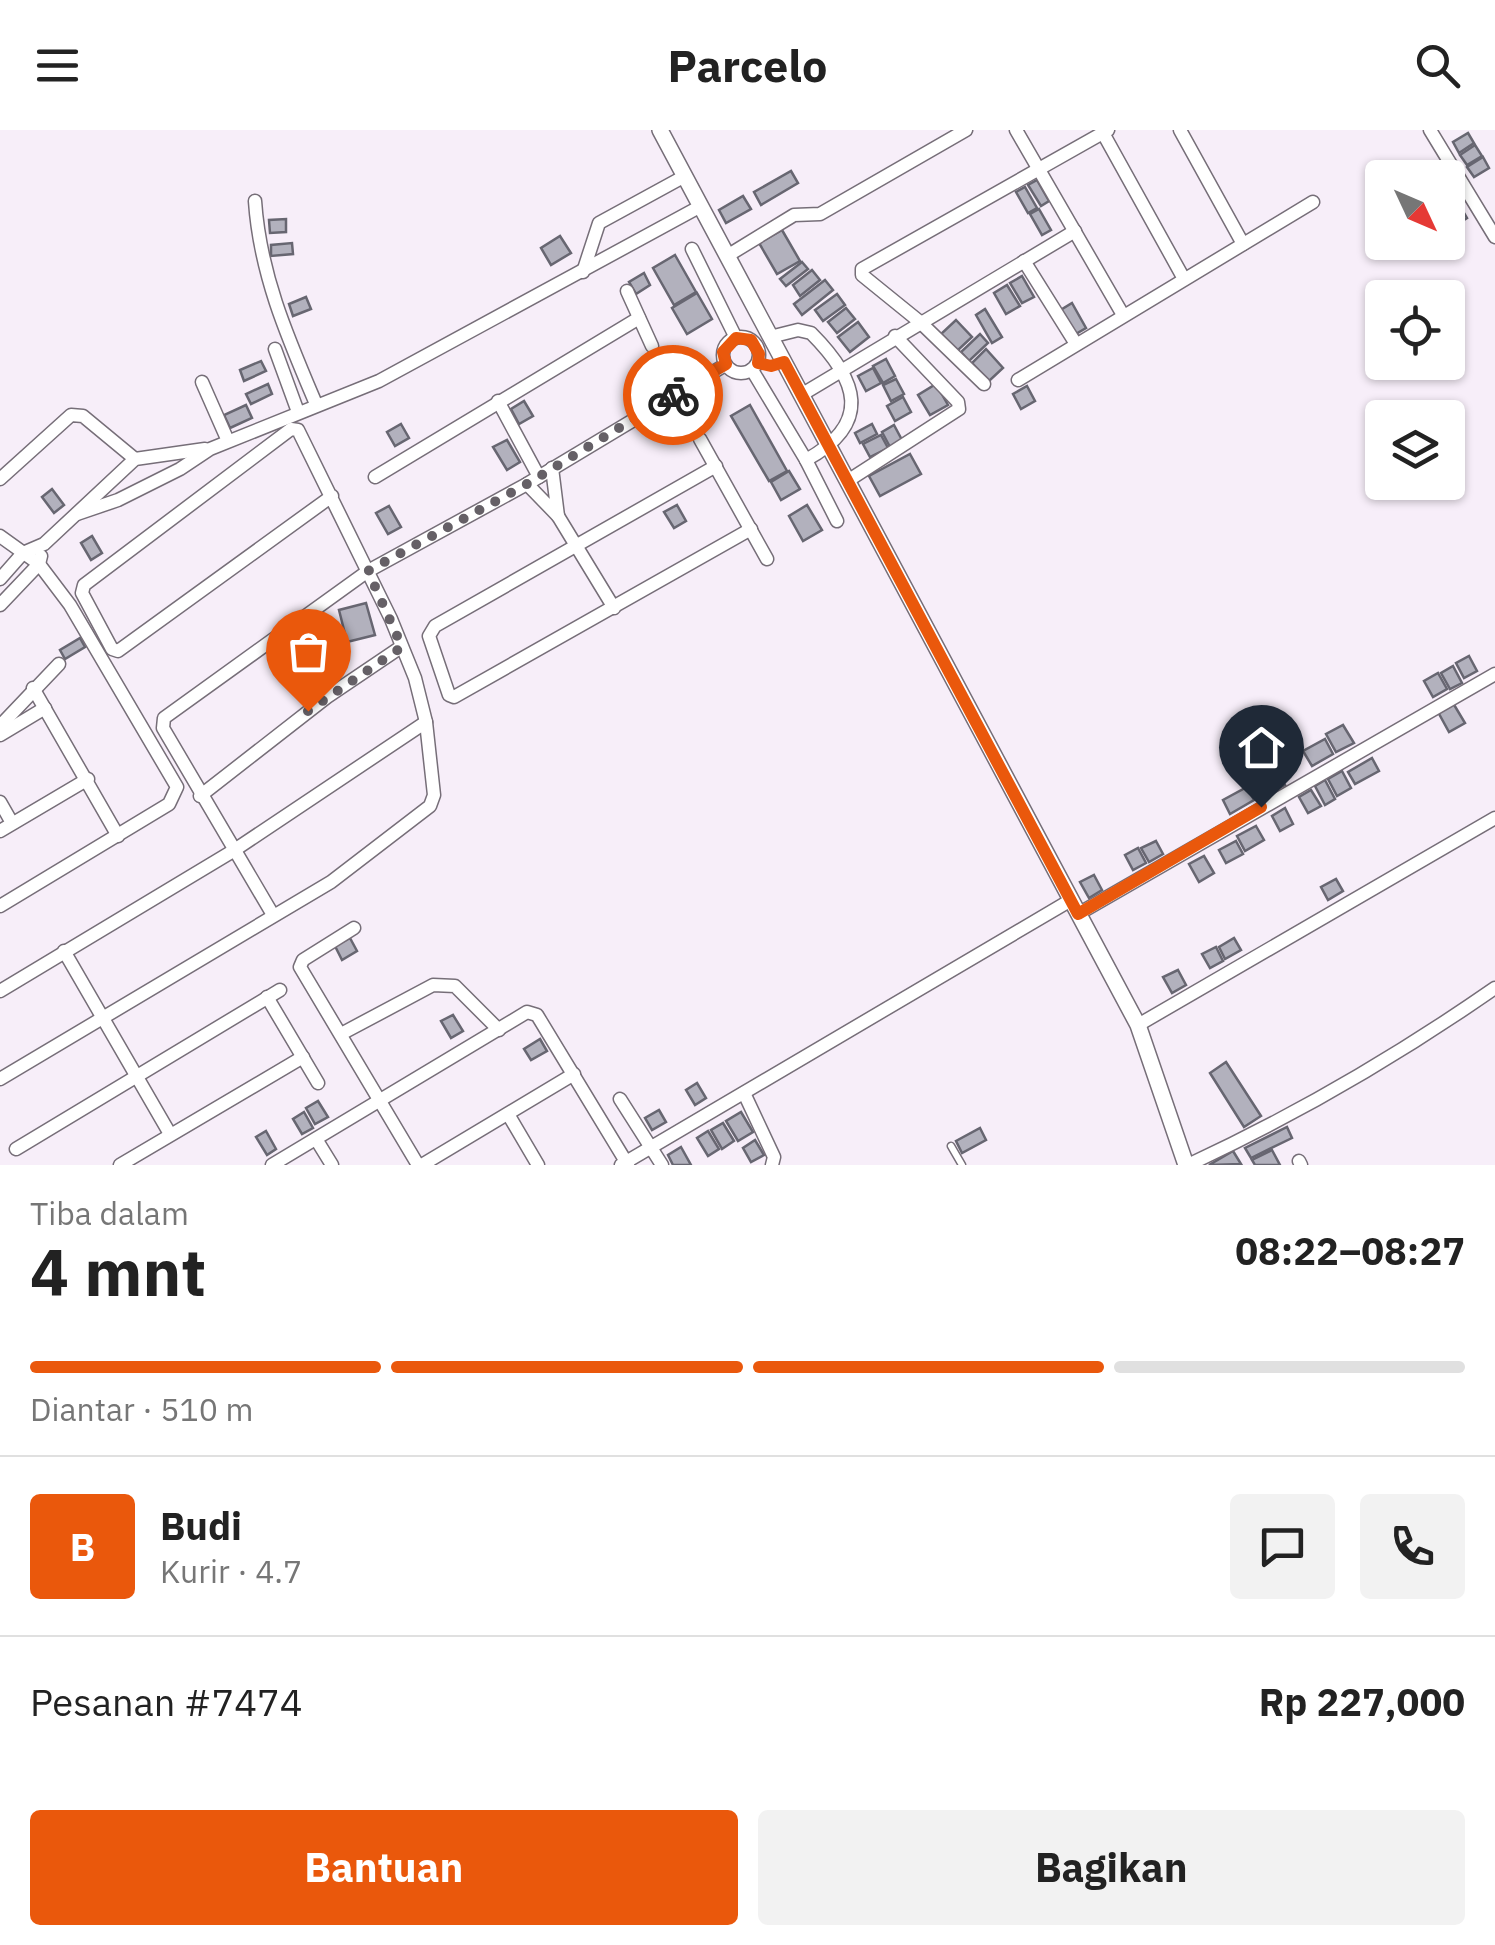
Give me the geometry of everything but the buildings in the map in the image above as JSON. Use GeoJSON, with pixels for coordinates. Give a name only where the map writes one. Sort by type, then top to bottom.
{"type":"FeatureCollection","features":[{"type":"Feature","properties":{"kind":"street"},"geometry":{"type":"LineString","coordinates":[[660,130],[1138,1025],[1187,1165],[1268,1128],[1366,1073],[1495,988]]}},
{"type":"Feature","properties":{"kind":"street"},"geometry":{"type":"LineString","coordinates":[[727,256],[794,215],[820,214],[966,130]]}},
{"type":"Feature","properties":{"kind":"street"},"geometry":{"type":"LineString","coordinates":[[1016,130],[1123,315]]}},
{"type":"Feature","properties":{"kind":"street"},"geometry":{"type":"LineString","coordinates":[[1180,130],[1244,244]]}},
{"type":"Feature","properties":{"kind":"street"},"geometry":{"type":"LineString","coordinates":[[1430,130],[1495,237]]}},
{"type":"Feature","properties":{"kind":"street"},"geometry":{"type":"LineString","coordinates":[[849,480],[960,409],[907,330],[862,275],[862,269],[1105,132],[1184,279]]}},
{"type":"Feature","properties":{"kind":"street"},"geometry":{"type":"LineString","coordinates":[[583,272],[600,223],[686,176]]}},
{"type":"Feature","properties":{"kind":"street"},"geometry":{"type":"LineString","coordinates":[[254,200],[262,262],[279,317],[316,404]]}},
{"type":"Feature","properties":{"kind":"street"},"geometry":{"type":"LineString","coordinates":[[1018,380],[1314,202]]}},
{"type":"Feature","properties":{"kind":"street"},"geometry":{"type":"LineString","coordinates":[[78,514],[133,492],[210,449],[378,381],[701,206]]}},
{"type":"Feature","properties":{"kind":"street"},"geometry":{"type":"LineString","coordinates":[[801,395],[1075,231]]}},
{"type":"Feature","properties":{"kind":"street"},"geometry":{"type":"LineString","coordinates":[[692,249],[739,338],[756,346],[755,366],[837,520]]}},
{"type":"Feature","properties":{"kind":"street"},"geometry":{"type":"LineString","coordinates":[[1024,261],[1076,344]]}},
{"type":"Feature","properties":{"kind":"street"},"geometry":{"type":"LineString","coordinates":[[627,290],[652,346]]}},
{"type":"Feature","properties":{"kind":"street"},"geometry":{"type":"LineString","coordinates":[[374,477],[639,318]]}},
{"type":"Feature","properties":{"kind":"street"},"geometry":{"type":"LineString","coordinates":[[761,319],[723,352],[726,364],[737,373],[784,362]]}},
{"type":"Feature","properties":{"kind":"street"},"geometry":{"type":"LineString","coordinates":[[770,337],[798,330],[810,333],[840,372],[853,398],[853,411],[830,447],[806,460]]}},
{"type":"Feature","properties":{"kind":"street"},"geometry":{"type":"LineString","coordinates":[[907,330],[984,384]]}},
{"type":"Feature","properties":{"kind":"street"},"geometry":{"type":"LineString","coordinates":[[275,349],[298,412]]}},
{"type":"Feature","properties":{"kind":"street"},"geometry":{"type":"LineString","coordinates":[[273,914],[200,796],[163,728],[164,718],[378,565],[533,480],[726,364]]}},
{"type":"Feature","properties":{"kind":"street"},"geometry":{"type":"LineString","coordinates":[[202,382],[228,442]]}},
{"type":"Feature","properties":{"kind":"street"},"geometry":{"type":"LineString","coordinates":[[498,401],[533,480],[614,608]]}},
{"type":"Feature","properties":{"kind":"street"},"geometry":{"type":"LineString","coordinates":[[0,479],[71,414],[84,416],[136,459]]}},
{"type":"Feature","properties":{"kind":"street"},"geometry":{"type":"LineString","coordinates":[[0,1079],[331,882],[430,806],[434,795],[422,700],[378,565],[332,496],[300,432],[291,429],[84,585],[82,594],[112,649],[118,651],[332,496]]}},
{"type":"Feature","properties":{"kind":"street"},"geometry":{"type":"LineString","coordinates":[[700,438],[767,558]]}},
{"type":"Feature","properties":{"kind":"street"},"geometry":{"type":"LineString","coordinates":[[0,579],[23,553],[44,544],[136,459],[210,449]]}},
{"type":"Feature","properties":{"kind":"street"},"geometry":{"type":"LineString","coordinates":[[716,466],[430,630],[449,695],[454,697],[751,530]]}},
{"type":"Feature","properties":{"kind":"street"},"geometry":{"type":"LineString","coordinates":[[552,468],[558,516]]}},
{"type":"Feature","properties":{"kind":"street"},"geometry":{"type":"LineString","coordinates":[[0,536],[39,564],[70,605],[176,787],[172,802],[0,906]]}},
{"type":"Feature","properties":{"kind":"street"},"geometry":{"type":"LineString","coordinates":[[0,605],[39,564],[44,544]]}},
{"type":"Feature","properties":{"kind":"street"},"geometry":{"type":"LineString","coordinates":[[200,796],[308,711],[402,647]]}},
{"type":"Feature","properties":{"kind":"street"},"geometry":{"type":"LineString","coordinates":[[0,726],[59,664]]}},
{"type":"Feature","properties":{"kind":"street"},"geometry":{"type":"LineString","coordinates":[[272,1165],[527,1012],[534,1012],[627,1162],[1495,674]]}},
{"type":"Feature","properties":{"kind":"street"},"geometry":{"type":"LineString","coordinates":[[33,688],[118,836]]}},
{"type":"Feature","properties":{"kind":"street"},"geometry":{"type":"LineString","coordinates":[[0,734],[45,708]]}},
{"type":"Feature","properties":{"kind":"street"},"geometry":{"type":"LineString","coordinates":[[0,991],[233,851],[426,722]]}},
{"type":"Feature","properties":{"kind":"street"},"geometry":{"type":"LineString","coordinates":[[0,802],[6,827],[88,780]]}},
{"type":"Feature","properties":{"kind":"street"},"geometry":{"type":"LineString","coordinates":[[1138,1025],[1495,818]]}},
{"type":"Feature","properties":{"kind":"street"},"geometry":{"type":"LineString","coordinates":[[354,928],[303,960],[300,967],[420,1165],[574,1074]]}},
{"type":"Feature","properties":{"kind":"street"},"geometry":{"type":"LineString","coordinates":[[64,952],[170,1134]]}},
{"type":"Feature","properties":{"kind":"street"},"geometry":{"type":"LineString","coordinates":[[341,1034],[433,985],[446,983],[455,986],[498,1030]]}},
{"type":"Feature","properties":{"kind":"street"},"geometry":{"type":"LineString","coordinates":[[16,1149],[274,993],[318,1083]]}},
{"type":"Feature","properties":{"kind":"street"},"geometry":{"type":"LineString","coordinates":[[120,1165],[303,1057]]}},
{"type":"Feature","properties":{"kind":"street"},"geometry":{"type":"LineString","coordinates":[[744,1093],[774,1157],[772,1165]]}},
{"type":"Feature","properties":{"kind":"street"},"geometry":{"type":"LineString","coordinates":[[620,1099],[662,1165]]}},
{"type":"Feature","properties":{"kind":"street"},"geometry":{"type":"LineString","coordinates":[[508,1114],[538,1165]]}},
{"type":"Feature","properties":{"kind":"street"},"geometry":{"type":"LineString","coordinates":[[316,1139],[332,1165]]}},
{"type":"Feature","properties":{"kind":"lane"},"geometry":{"type":"LineString","coordinates":[[952,1146],[962,1165]]}},
{"type":"Feature","properties":{"kind":"way so far"},"geometry":{"type":"LineString","coordinates":[[308,711],[402,647],[368,571],[527,484],[673,395]]}},
{"type":"Feature","properties":{"kind":"route"},"geometry":{"type":"LineString","coordinates":[[673,395],[726,364],[723,352],[736,338],[751,340],[759,354],[758,363],[771,366],[784,362],[1078,914],[1261,807]]}}]}
